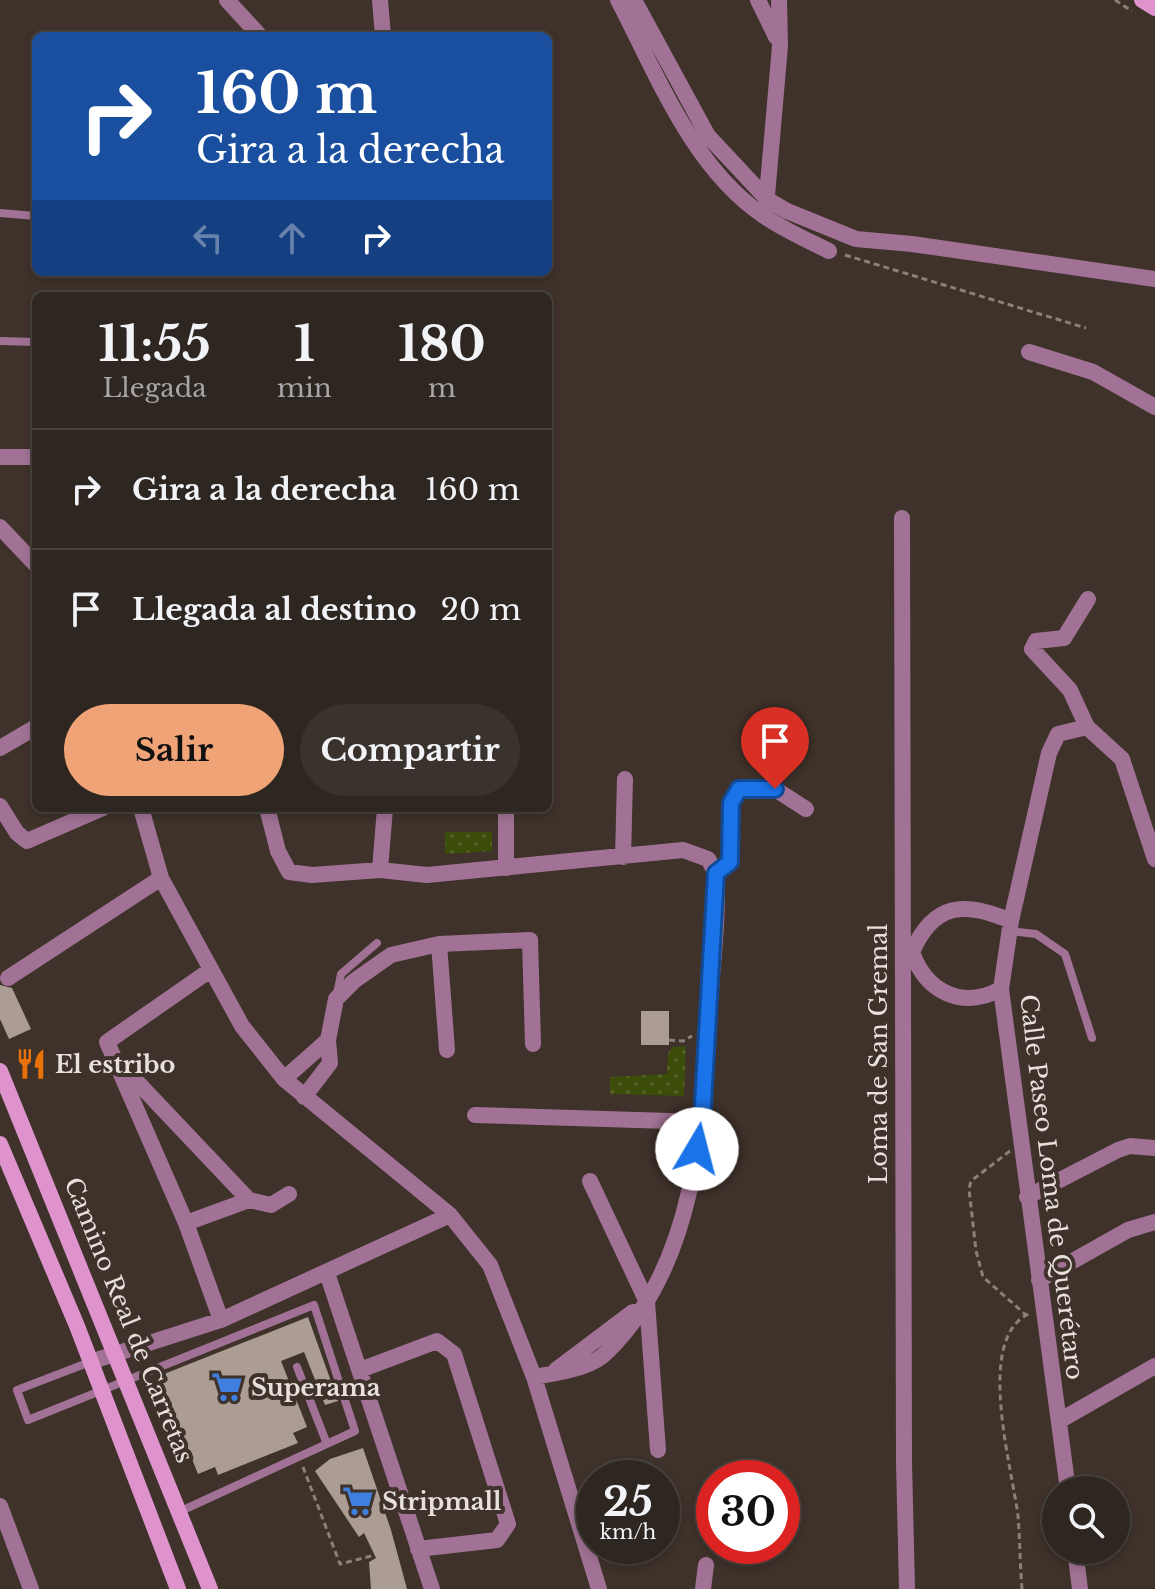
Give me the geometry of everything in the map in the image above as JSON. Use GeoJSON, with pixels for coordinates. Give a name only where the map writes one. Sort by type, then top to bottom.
{"type":"FeatureCollection","features":[{"type":"Feature","properties":{"kind":"street"},"geometry":{"type":"LineString","coordinates":[[227,0],[256,32]]}},
{"type":"Feature","properties":{"kind":"street"},"geometry":{"type":"LineString","coordinates":[[380,0],[383,32]]}},
{"type":"Feature","properties":{"kind":"street"},"geometry":{"type":"LineString","coordinates":[[618,0],[689,133],[713,168],[829,251]]}},
{"type":"Feature","properties":{"kind":"street"},"geometry":{"type":"LineString","coordinates":[[634,0],[708,136],[766,208],[856,239],[912,244],[1155,279]]}},
{"type":"Feature","properties":{"kind":"street"},"geometry":{"type":"LineString","coordinates":[[758,0],[780,46]]}},
{"type":"Feature","properties":{"kind":"street"},"geometry":{"type":"LineString","coordinates":[[766,208],[780,46],[779,0]]}},
{"type":"Feature","properties":{"kind":"street"},"geometry":{"type":"LineString","coordinates":[[1142,0],[1155,8]]}},
{"type":"Feature","properties":{"kind":"street"},"geometry":{"type":"LineString","coordinates":[[829,251],[834,231]]}},
{"type":"Feature","properties":{"kind":"street"},"geometry":{"type":"LineString","coordinates":[[829,251],[856,239]]}},
{"type":"Feature","properties":{"kind":"street"},"geometry":{"type":"LineString","coordinates":[[1029,352],[1093,372],[1155,407]]}},
{"type":"Feature","properties":{"kind":"street"},"geometry":{"type":"LineString","coordinates":[[0,457],[32,457]]}},
{"type":"Feature","properties":{"kind":"street","name":"Loma de San Gremal"},"geometry":{"type":"LineString","coordinates":[[902,518],[907,951],[907,1589]]}},
{"type":"Feature","properties":{"kind":"street"},"geometry":{"type":"LineString","coordinates":[[0,527],[32,561]]}},
{"type":"Feature","properties":{"kind":"street"},"geometry":{"type":"LineString","coordinates":[[1088,599],[1064,638],[1036,641],[1032,649],[1070,690],[1087,727],[1122,759],[1155,859]]}},
{"type":"Feature","properties":{"kind":"street","name":"Calle Paseo Loma de Querétaro"},"geometry":{"type":"LineString","coordinates":[[1066,1476],[1001,989],[1010,926],[1049,753],[1058,734],[1087,727]]}},
{"type":"Feature","properties":{"kind":"street"},"geometry":{"type":"LineString","coordinates":[[0,748],[32,729]]}},
{"type":"Feature","properties":{"kind":"street"},"geometry":{"type":"LineString","coordinates":[[623,857],[625,779]]}},
{"type":"Feature","properties":{"kind":"street"},"geometry":{"type":"LineString","coordinates":[[716,873],[730,862],[731,803],[739,789],[775,789],[806,809]]}},
{"type":"Feature","properties":{"kind":"street"},"geometry":{"type":"LineString","coordinates":[[0,806],[17,833],[27,841],[94,812]]}},
{"type":"Feature","properties":{"kind":"street"},"geometry":{"type":"LineString","coordinates":[[142,812],[161,878],[209,971],[242,1026],[284,1079],[450,1215],[490,1265],[542,1376],[576,1489]]}},
{"type":"Feature","properties":{"kind":"street"},"geometry":{"type":"LineString","coordinates":[[268,812],[278,851],[289,872],[312,875],[380,870],[427,875],[693,851],[708,859],[716,873],[702,1122],[687,1205],[647,1302],[542,1376]]}},
{"type":"Feature","properties":{"kind":"street"},"geometry":{"type":"LineString","coordinates":[[380,870],[385,812]]}},
{"type":"Feature","properties":{"kind":"street"},"geometry":{"type":"LineString","coordinates":[[506,812],[506,868]]}},
{"type":"Feature","properties":{"kind":"street"},"geometry":{"type":"LineString","coordinates":[[8,978],[161,878]]}},
{"type":"Feature","properties":{"kind":"street"},"geometry":{"type":"LineString","coordinates":[[1001,989],[986,997],[946,995],[931,985],[907,951],[929,924],[954,908],[991,912],[1010,926]]}},
{"type":"Feature","properties":{"kind":"street"},"geometry":{"type":"LineString","coordinates":[[304,1097],[329,1068],[328,1040],[336,999],[391,955],[439,944],[530,940],[533,1044]]}},
{"type":"Feature","properties":{"kind":"street"},"geometry":{"type":"LineString","coordinates":[[439,944],[447,1050]]}},
{"type":"Feature","properties":{"kind":"street"},"geometry":{"type":"LineString","coordinates":[[209,971],[112,1035],[107,1042],[186,1223],[221,1320]]}},
{"type":"Feature","properties":{"kind":"street"},"geometry":{"type":"LineString","coordinates":[[284,1079],[328,1040]]}},
{"type":"Feature","properties":{"kind":"street"},"geometry":{"type":"LineString","coordinates":[[113,1056],[249,1200]]}},
{"type":"Feature","properties":{"kind":"street","name":"Camino Real de Carretas"},"geometry":{"type":"LineString","coordinates":[[0,1071],[117,1353],[210,1589]]}},
{"type":"Feature","properties":{"kind":"street"},"geometry":{"type":"LineString","coordinates":[[475,1115],[702,1122]]}},
{"type":"Feature","properties":{"kind":"street"},"geometry":{"type":"LineString","coordinates":[[0,1144],[90,1362],[178,1589]]}},
{"type":"Feature","properties":{"kind":"street"},"geometry":{"type":"LineString","coordinates":[[1027,1197],[1118,1150],[1130,1146],[1155,1148]]}},
{"type":"Feature","properties":{"kind":"street"},"geometry":{"type":"LineString","coordinates":[[590,1181],[647,1302],[658,1450]]}},
{"type":"Feature","properties":{"kind":"street"},"geometry":{"type":"LineString","coordinates":[[186,1223],[249,1200],[271,1205],[289,1194]]}},
{"type":"Feature","properties":{"kind":"street"},"geometry":{"type":"LineString","coordinates":[[90,1362],[221,1320],[450,1215]]}},
{"type":"Feature","properties":{"kind":"street"},"geometry":{"type":"LineString","coordinates":[[1039,1280],[1128,1230],[1155,1222]]}},
{"type":"Feature","properties":{"kind":"street"},"geometry":{"type":"LineString","coordinates":[[327,1273],[432,1589]]}},
{"type":"Feature","properties":{"kind":"street"},"geometry":{"type":"LineString","coordinates":[[360,1370],[437,1341],[454,1354],[508,1524],[497,1540],[418,1549]]}},
{"type":"Feature","properties":{"kind":"street"},"geometry":{"type":"LineString","coordinates":[[1059,1421],[1155,1366]]}},
{"type":"Feature","properties":{"kind":"street"},"geometry":{"type":"LineString","coordinates":[[0,1506],[31,1589]]}},
{"type":"Feature","properties":{"kind":"street"},"geometry":{"type":"LineString","coordinates":[[594,1564],[599,1589]]}},
{"type":"Feature","properties":{"kind":"street"},"geometry":{"type":"LineString","coordinates":[[1077,1564],[1080,1589]]}},
{"type":"Feature","properties":{"kind":"street"},"geometry":{"type":"LineString","coordinates":[[703,1589],[706,1565]]}},
{"type":"Feature","properties":{"kind":"lane"},"geometry":{"type":"LineString","coordinates":[[0,213],[32,216]]}},
{"type":"Feature","properties":{"kind":"lane"},"geometry":{"type":"LineString","coordinates":[[0,341],[32,342]]}},
{"type":"Feature","properties":{"kind":"lane"},"geometry":{"type":"LineString","coordinates":[[1010,926],[1036,934],[1065,954],[1092,1038]]}},
{"type":"Feature","properties":{"kind":"lane"},"geometry":{"type":"LineString","coordinates":[[336,999],[341,974],[377,943]]}},
{"type":"Feature","properties":{"kind":"lane"},"geometry":{"type":"LineString","coordinates":[[90,1362],[17,1390],[28,1420],[128,1383],[314,1305],[355,1431],[181,1511]]}},
{"type":"Feature","properties":{"kind":"lane"},"geometry":{"type":"LineString","coordinates":[[297,1367],[327,1444]]}},
{"type":"Feature","properties":{"kind":"path"},"geometry":{"type":"LineString","coordinates":[[829,251],[1086,328]]}},
{"type":"Feature","properties":{"kind":"path"},"geometry":{"type":"LineString","coordinates":[[669,1040],[683,1041],[691,1036]]}},
{"type":"Feature","properties":{"kind":"path"},"geometry":{"type":"LineString","coordinates":[[1020,1144],[971,1181],[969,1189],[976,1251],[983,1277],[1026,1315]]}},
{"type":"Feature","properties":{"kind":"path"},"geometry":{"type":"LineString","coordinates":[[1022,1589],[1018,1517],[998,1379],[1003,1352],[1026,1315],[1043,1309]]}},
{"type":"Feature","properties":{"kind":"path"},"geometry":{"type":"LineString","coordinates":[[299,1456],[340,1564],[375,1555]]}},
{"type":"Feature","properties":{"kind":"green space"},"geometry":{"type":"Polygon","coordinates":[[[445,832],[492,832],[492,851],[445,854],[445,832]]]}},
{"type":"Feature","properties":{"kind":"green space"},"geometry":{"type":"Polygon","coordinates":[[[686,1046],[684,1096],[610,1094],[610,1077],[667,1074],[668,1053],[673,1047],[686,1046]]]}},
{"type":"Feature","properties":{"kind":"building"},"geometry":{"type":"Polygon","coordinates":[[[0,985],[12,988],[31,1029],[9,1039],[0,1019],[0,985]]]}},
{"type":"Feature","properties":{"kind":"building"},"geometry":{"type":"Polygon","coordinates":[[[641,1011],[669,1011],[669,1045],[641,1045],[641,1011]]]}},
{"type":"Feature","properties":{"kind":"building","name":"Superama"},"geometry":{"type":"Polygon","coordinates":[[[308,1317],[338,1401],[325,1405],[304,1352],[281,1361],[307,1427],[293,1433],[298,1443],[218,1475],[215,1467],[198,1474],[159,1376],[308,1317]]]}},
{"type":"Feature","properties":{"kind":"building","name":"Stripmall"},"geometry":{"type":"Polygon","coordinates":[[[363,1448],[407,1589],[371,1589],[369,1562],[376,1558],[364,1533],[359,1537],[315,1471],[330,1459],[363,1448]]]}},
{"type":"Feature","properties":{"kind":"place","name":"El estribo"},"geometry":{"type":"Point","coordinates":[31,1064]}},
{"type":"Feature","properties":{"kind":"place","name":"Superama"},"geometry":{"type":"Point","coordinates":[227,1387]}},
{"type":"Feature","properties":{"kind":"place","name":"Stripmall"},"geometry":{"type":"Point","coordinates":[358,1501]}},
{"type":"Feature","properties":{"kind":"route"},"geometry":{"type":"LineString","coordinates":[[697,1149],[702,1122],[716,873],[730,862],[731,803],[739,789],[775,789]]}}]}
